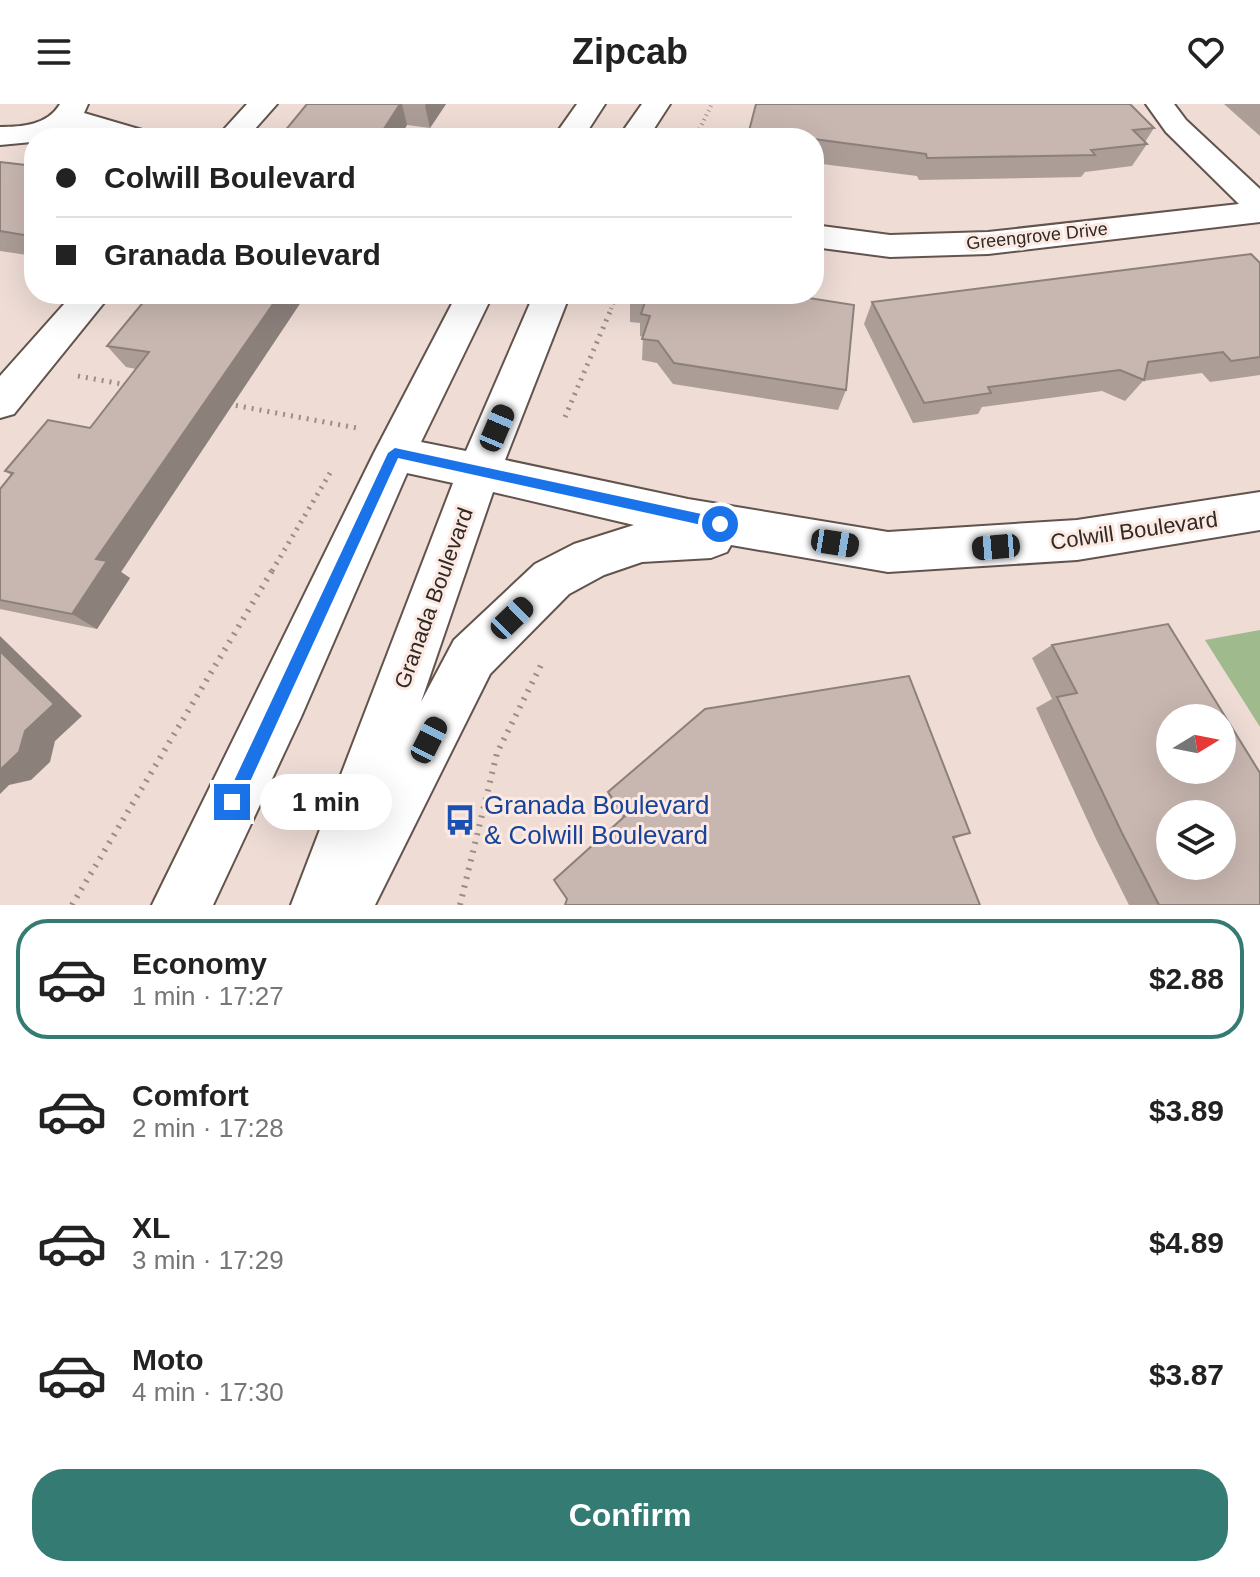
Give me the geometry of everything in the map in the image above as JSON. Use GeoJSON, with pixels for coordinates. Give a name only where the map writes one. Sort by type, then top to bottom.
{"type":"FeatureCollection","features":[{"type":"Feature","properties":{"kind":"street"},"geometry":{"type":"LineString","coordinates":[[240,128],[263,104]]}},
{"type":"Feature","properties":{"kind":"street"},"geometry":{"type":"LineString","coordinates":[[575,128],[591,104]]}},
{"type":"Feature","properties":{"kind":"street"},"geometry":{"type":"LineString","coordinates":[[640,128],[656,104]]}},
{"type":"Feature","properties":{"kind":"street"},"geometry":{"type":"LineString","coordinates":[[1160,104],[1176,126],[1260,209]]}},
{"type":"Feature","properties":{"kind":"street"},"geometry":{"type":"LineString","coordinates":[[40,128],[70,111],[113,128]]}},
{"type":"Feature","properties":{"kind":"street"},"geometry":{"type":"LineString","coordinates":[[0,136],[24,134]]}},
{"type":"Feature","properties":{"kind":"street","name":"Greengrove Drive"},"geometry":{"type":"LineString","coordinates":[[824,237],[890,246],[988,243],[1260,209]]}},
{"type":"Feature","properties":{"kind":"street"},"geometry":{"type":"LineString","coordinates":[[0,403],[84,304]]}},
{"type":"Feature","properties":{"kind":"street"},"geometry":{"type":"LineString","coordinates":[[182,905],[283,699],[395,453],[470,304]]}},
{"type":"Feature","properties":{"kind":"street","name":"Granada Boulevard"},"geometry":{"type":"LineString","coordinates":[[321,905],[479,471],[548,304]]}},
{"type":"Feature","properties":{"kind":"street","name":"Colwill Boulevard"},"geometry":{"type":"LineString","coordinates":[[395,453],[688,518],[888,552],[943,551],[1077,540],[1260,511]]}},
{"type":"Feature","properties":{"kind":"street"},"geometry":{"type":"LineString","coordinates":[[344,905],[472,657],[552,579],[590,559],[642,542],[782,535]]}},
{"type":"Feature","properties":{"kind":"path"},"geometry":{"type":"LineString","coordinates":[[700,128],[712,104]]}},
{"type":"Feature","properties":{"kind":"path"},"geometry":{"type":"LineString","coordinates":[[565,417],[613,304]]}},
{"type":"Feature","properties":{"kind":"path"},"geometry":{"type":"LineString","coordinates":[[64,374],[141,388]]}},
{"type":"Feature","properties":{"kind":"path"},"geometry":{"type":"LineString","coordinates":[[218,402],[357,428],[349,441]]}},
{"type":"Feature","properties":{"kind":"path"},"geometry":{"type":"LineString","coordinates":[[72,905],[333,468]]}},
{"type":"Feature","properties":{"kind":"path"},"geometry":{"type":"LineString","coordinates":[[460,905],[497,753],[545,658]]}},
{"type":"Feature","properties":{"kind":"green space"},"geometry":{"type":"Polygon","coordinates":[[[1260,630],[1260,727],[1205,640],[1260,630]]]}},
{"type":"Feature","properties":{"kind":"building"},"geometry":{"type":"Polygon","coordinates":[[[307,104],[400,104],[384,128],[287,128],[307,104]]]}},
{"type":"Feature","properties":{"kind":"building"},"geometry":{"type":"Polygon","coordinates":[[[756,104],[1130,104],[1154,128],[1133,130],[1147,144],[1091,150],[1095,155],[927,158],[926,154],[824,140],[824,128],[750,128],[756,104]]]}},
{"type":"Feature","properties":{"kind":"building"},"geometry":{"type":"Polygon","coordinates":[[[0,162],[24,165],[24,235],[0,231],[0,162]]]}},
{"type":"Feature","properties":{"kind":"building"},"geometry":{"type":"Polygon","coordinates":[[[1251,254],[1260,263],[1260,357],[1231,361],[1223,352],[1148,362],[1144,380],[1120,370],[988,387],[991,393],[924,403],[872,302],[1251,254]]]}},
{"type":"Feature","properties":{"kind":"building"},"geometry":{"type":"Polygon","coordinates":[[[824,300],[854,305],[846,390],[674,363],[658,341],[642,339],[650,316],[641,314],[644,304],[824,304],[824,300]]]}},
{"type":"Feature","properties":{"kind":"building"},"geometry":{"type":"Polygon","coordinates":[[[142,304],[273,304],[96,559],[107,561],[72,614],[0,600],[0,489],[13,473],[5,471],[48,420],[90,428],[149,352],[107,346],[142,304]]]}},
{"type":"Feature","properties":{"kind":"building"},"geometry":{"type":"Polygon","coordinates":[[[1168,624],[1217,704],[1156,704],[1156,784],[1236,784],[1236,734],[1260,773],[1260,905],[1159,905],[1057,697],[1077,693],[1052,645],[1168,624]]]}},
{"type":"Feature","properties":{"kind":"building"},"geometry":{"type":"Polygon","coordinates":[[[0,651],[54,704],[25,731],[19,752],[0,770],[0,651]]]}},
{"type":"Feature","properties":{"kind":"building"},"geometry":{"type":"Polygon","coordinates":[[[909,676],[970,833],[953,837],[980,905],[565,905],[567,899],[554,880],[625,816],[608,792],[705,709],[909,676]]]}},
{"type":"Feature","properties":{"kind":"place","name":"Granada Boulevard & Colwill Boulevard"},"geometry":{"type":"Point","coordinates":[460,820]}},
{"type":"Feature","properties":{"kind":"route"},"geometry":{"type":"LineString","coordinates":[[232,802],[283,699],[395,453],[720,524]]}}]}
